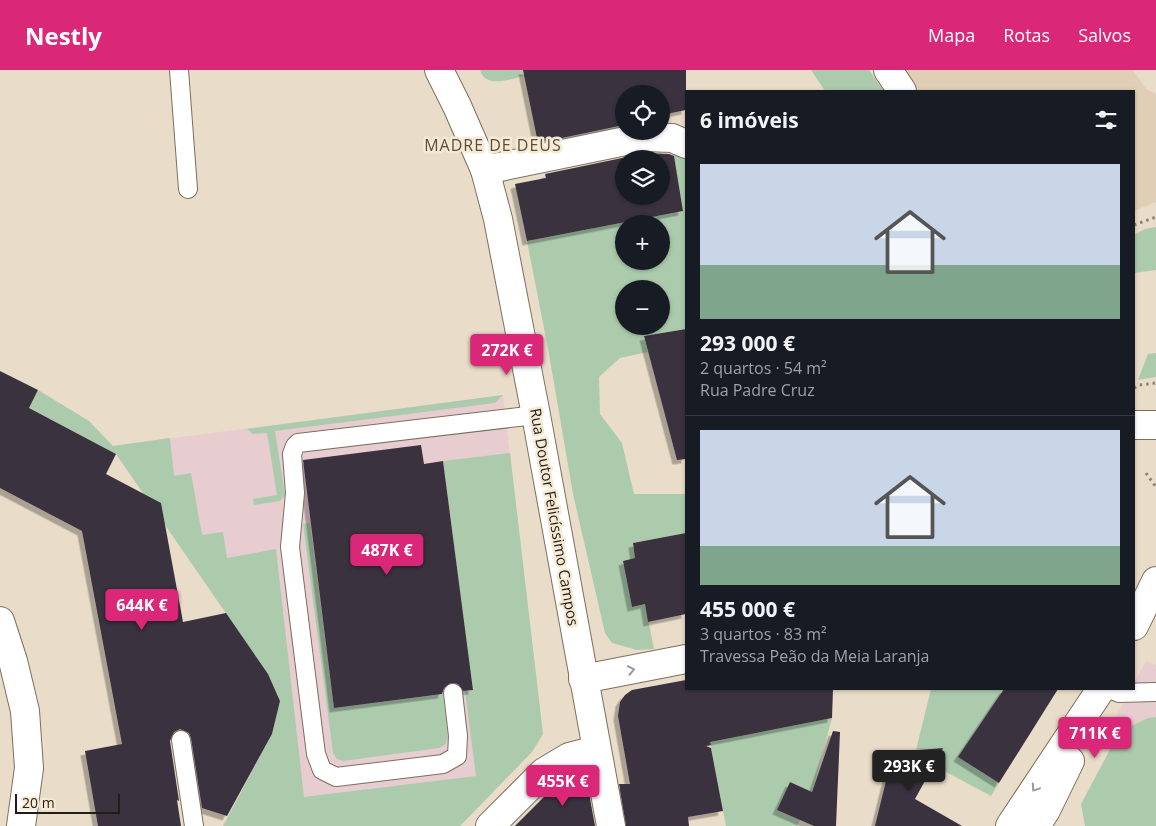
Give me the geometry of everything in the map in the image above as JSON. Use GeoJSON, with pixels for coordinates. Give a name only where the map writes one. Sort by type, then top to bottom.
{"type":"FeatureCollection","features":[{"type":"Feature","properties":{"kind":"street","name":"Rua Doutor Felicíssimo Campos"},"geometry":{"type":"LineString","coordinates":[[439,70],[458,106],[485,170],[513,288],[611,826]]}},
{"type":"Feature","properties":{"kind":"street"},"geometry":{"type":"LineString","coordinates":[[888,70],[901,90]]}},
{"type":"Feature","properties":{"kind":"street"},"geometry":{"type":"LineString","coordinates":[[485,170],[646,137],[672,138],[685,144]]}},
{"type":"Feature","properties":{"kind":"street"},"geometry":{"type":"LineString","coordinates":[[1135,425],[1156,425]]}},
{"type":"Feature","properties":{"kind":"street"},"geometry":{"type":"LineString","coordinates":[[1137,611],[1156,581]]}},
{"type":"Feature","properties":{"kind":"street"},"geometry":{"type":"LineString","coordinates":[[0,621],[13,661],[25,711],[28,768],[21,826]]}},
{"type":"Feature","properties":{"kind":"street"},"geometry":{"type":"LineString","coordinates":[[583,679],[685,659]]}},
{"type":"Feature","properties":{"kind":"street"},"geometry":{"type":"LineString","coordinates":[[1010,826],[1101,690]]}},
{"type":"Feature","properties":{"kind":"street"},"geometry":{"type":"LineString","coordinates":[[1043,821],[1102,690]]}},
{"type":"Feature","properties":{"kind":"street"},"geometry":{"type":"LineString","coordinates":[[490,826],[544,772],[569,757],[596,750]]}},
{"type":"Feature","properties":{"kind":"lane"},"geometry":{"type":"LineString","coordinates":[[179,70],[188,190]]}},
{"type":"Feature","properties":{"kind":"lane"},"geometry":{"type":"LineString","coordinates":[[454,693],[458,736],[457,756],[443,764],[336,776],[322,770],[316,754],[290,547],[295,493],[292,454],[298,443],[536,415]]}},
{"type":"Feature","properties":{"kind":"lane"},"geometry":{"type":"LineString","coordinates":[[1112,690],[1119,693],[1156,692]]}},
{"type":"Feature","properties":{"kind":"lane"},"geometry":{"type":"LineString","coordinates":[[181,740],[194,826]]}},
{"type":"Feature","properties":{"kind":"path"},"geometry":{"type":"LineString","coordinates":[[1135,226],[1156,218]]}},
{"type":"Feature","properties":{"kind":"path"},"geometry":{"type":"LineString","coordinates":[[1135,388],[1156,382]]}},
{"type":"Feature","properties":{"kind":"path"},"geometry":{"type":"LineString","coordinates":[[1146,473],[1156,487]]}},
{"type":"Feature","properties":{"kind":"shaded area"},"geometry":{"type":"Polygon","coordinates":[[[904,70],[1133,70],[1146,89],[1156,94],[1156,202],[1135,211],[1135,90],[918,90],[904,70]]]}},
{"type":"Feature","properties":{"kind":"shaded area"},"geometry":{"type":"Polygon","coordinates":[[[503,395],[543,734],[532,752],[460,826],[223,826],[272,734],[280,701],[268,674],[116,454],[113,446],[503,395]]]}},
{"type":"Feature","properties":{"kind":"shaded area"},"geometry":{"type":"Polygon","coordinates":[[[1146,661],[1156,665],[1156,717],[1148,718],[1127,728],[1114,742],[1110,740],[1099,748],[1130,690],[1135,690],[1135,681],[1146,661]]]}},
{"type":"Feature","properties":{"kind":"green space"},"geometry":{"type":"Polygon","coordinates":[[[480,70],[523,70],[524,76],[493,81],[483,76],[480,70]]]}},
{"type":"Feature","properties":{"kind":"green space"},"geometry":{"type":"Polygon","coordinates":[[[811,70],[869,70],[883,90],[824,90],[811,70]]]}},
{"type":"Feature","properties":{"kind":"green space"},"geometry":{"type":"Polygon","coordinates":[[[673,153],[685,155],[685,329],[670,332],[670,280],[615,280],[615,335],[650,335],[644,336],[648,352],[620,358],[599,377],[600,414],[622,443],[634,494],[685,494],[685,533],[633,543],[635,558],[623,561],[632,607],[645,604],[654,649],[637,650],[612,643],[605,633],[573,494],[527,241],[615,224],[615,270],[670,270],[670,215],[662,215],[683,211],[673,153]]]}},
{"type":"Feature","properties":{"kind":"green space"},"geometry":{"type":"Polygon","coordinates":[[[1156,227],[1156,270],[1135,273],[1135,234],[1145,229],[1156,227]]]}},
{"type":"Feature","properties":{"kind":"green space"},"geometry":{"type":"Polygon","coordinates":[[[1156,353],[1156,377],[1138,380],[1148,354],[1156,353]]]}},
{"type":"Feature","properties":{"kind":"green space"},"geometry":{"type":"Polygon","coordinates":[[[38,390],[89,421],[113,446],[170,438],[174,476],[191,473],[202,535],[223,532],[227,558],[276,549],[304,797],[476,776],[465,691],[473,690],[443,461],[510,453],[543,734],[532,752],[460,826],[223,826],[272,734],[280,701],[268,674],[116,454],[29,408],[38,390]]]}},
{"type":"Feature","properties":{"kind":"green space"},"geometry":{"type":"Polygon","coordinates":[[[503,395],[495,403],[275,431],[285,495],[280,501],[254,505],[253,499],[277,495],[267,433],[253,434],[247,429],[503,395]]]}},
{"type":"Feature","properties":{"kind":"green space"},"geometry":{"type":"Polygon","coordinates":[[[310,523],[334,708],[443,694],[448,737],[446,744],[439,748],[343,761],[337,759],[333,753],[303,524],[310,523]]]}},
{"type":"Feature","properties":{"kind":"green space"},"geometry":{"type":"Polygon","coordinates":[[[931,690],[1003,690],[959,757],[999,783],[991,796],[933,765],[942,748],[916,750],[931,690]]]}},
{"type":"Feature","properties":{"kind":"green space"},"geometry":{"type":"Polygon","coordinates":[[[1156,717],[1156,826],[1085,826],[1081,804],[1114,742],[1127,728],[1148,718],[1156,717]]]}},
{"type":"Feature","properties":{"kind":"green space"},"geometry":{"type":"Polygon","coordinates":[[[832,718],[812,792],[790,782],[777,810],[800,820],[797,826],[726,826],[710,742],[832,718]]]}},
{"type":"Feature","properties":{"kind":"building"},"geometry":{"type":"Polygon","coordinates":[[[523,70],[686,70],[685,110],[670,113],[670,85],[615,85],[615,127],[538,143],[523,70]]]}},
{"type":"Feature","properties":{"kind":"building"},"geometry":{"type":"Polygon","coordinates":[[[670,154],[674,156],[683,211],[662,215],[615,215],[615,224],[527,241],[515,184],[546,178],[545,174],[615,159],[615,205],[670,205],[670,154]]]}},
{"type":"Feature","properties":{"kind":"building"},"geometry":{"type":"Polygon","coordinates":[[[685,329],[685,459],[677,460],[644,336],[670,335],[670,332],[685,329]]]}},
{"type":"Feature","properties":{"kind":"building"},"geometry":{"type":"Polygon","coordinates":[[[0,371],[38,390],[29,408],[116,454],[106,474],[161,503],[183,622],[226,613],[268,674],[280,701],[272,734],[227,816],[202,808],[191,738],[189,733],[180,729],[174,732],[170,741],[181,826],[98,826],[85,751],[122,744],[82,531],[0,488],[0,371]]]}},
{"type":"Feature","properties":{"kind":"building"},"geometry":{"type":"Polygon","coordinates":[[[421,445],[424,464],[443,461],[473,690],[463,691],[458,684],[451,683],[444,688],[442,694],[334,708],[303,460],[421,445]]]}},
{"type":"Feature","properties":{"kind":"building"},"geometry":{"type":"Polygon","coordinates":[[[685,533],[685,614],[648,622],[645,604],[632,607],[623,561],[635,558],[633,543],[685,533]]]}},
{"type":"Feature","properties":{"kind":"building"},"geometry":{"type":"Polygon","coordinates":[[[685,680],[685,690],[833,690],[832,718],[710,742],[711,745],[706,746],[711,748],[723,811],[688,817],[689,826],[626,826],[619,784],[630,784],[618,716],[620,702],[632,690],[685,680]]]}},
{"type":"Feature","properties":{"kind":"building"},"geometry":{"type":"Polygon","coordinates":[[[1003,690],[1057,690],[999,783],[958,757],[1003,690]]]}},
{"type":"Feature","properties":{"kind":"building"},"geometry":{"type":"Polygon","coordinates":[[[833,731],[840,732],[836,826],[814,826],[777,810],[790,782],[812,792],[833,731]]]}},
{"type":"Feature","properties":{"kind":"building"},"geometry":{"type":"Polygon","coordinates":[[[943,748],[915,799],[962,826],[875,826],[893,752],[943,748]]]}},
{"type":"Feature","properties":{"kind":"building"},"geometry":{"type":"Polygon","coordinates":[[[568,780],[587,782],[595,826],[515,826],[557,784],[568,780]]]}},
{"type":"Feature","properties":{"kind":"district","name":"MADRE DE DEUS"},"geometry":{"type":"Point","coordinates":[493,145]}}]}
